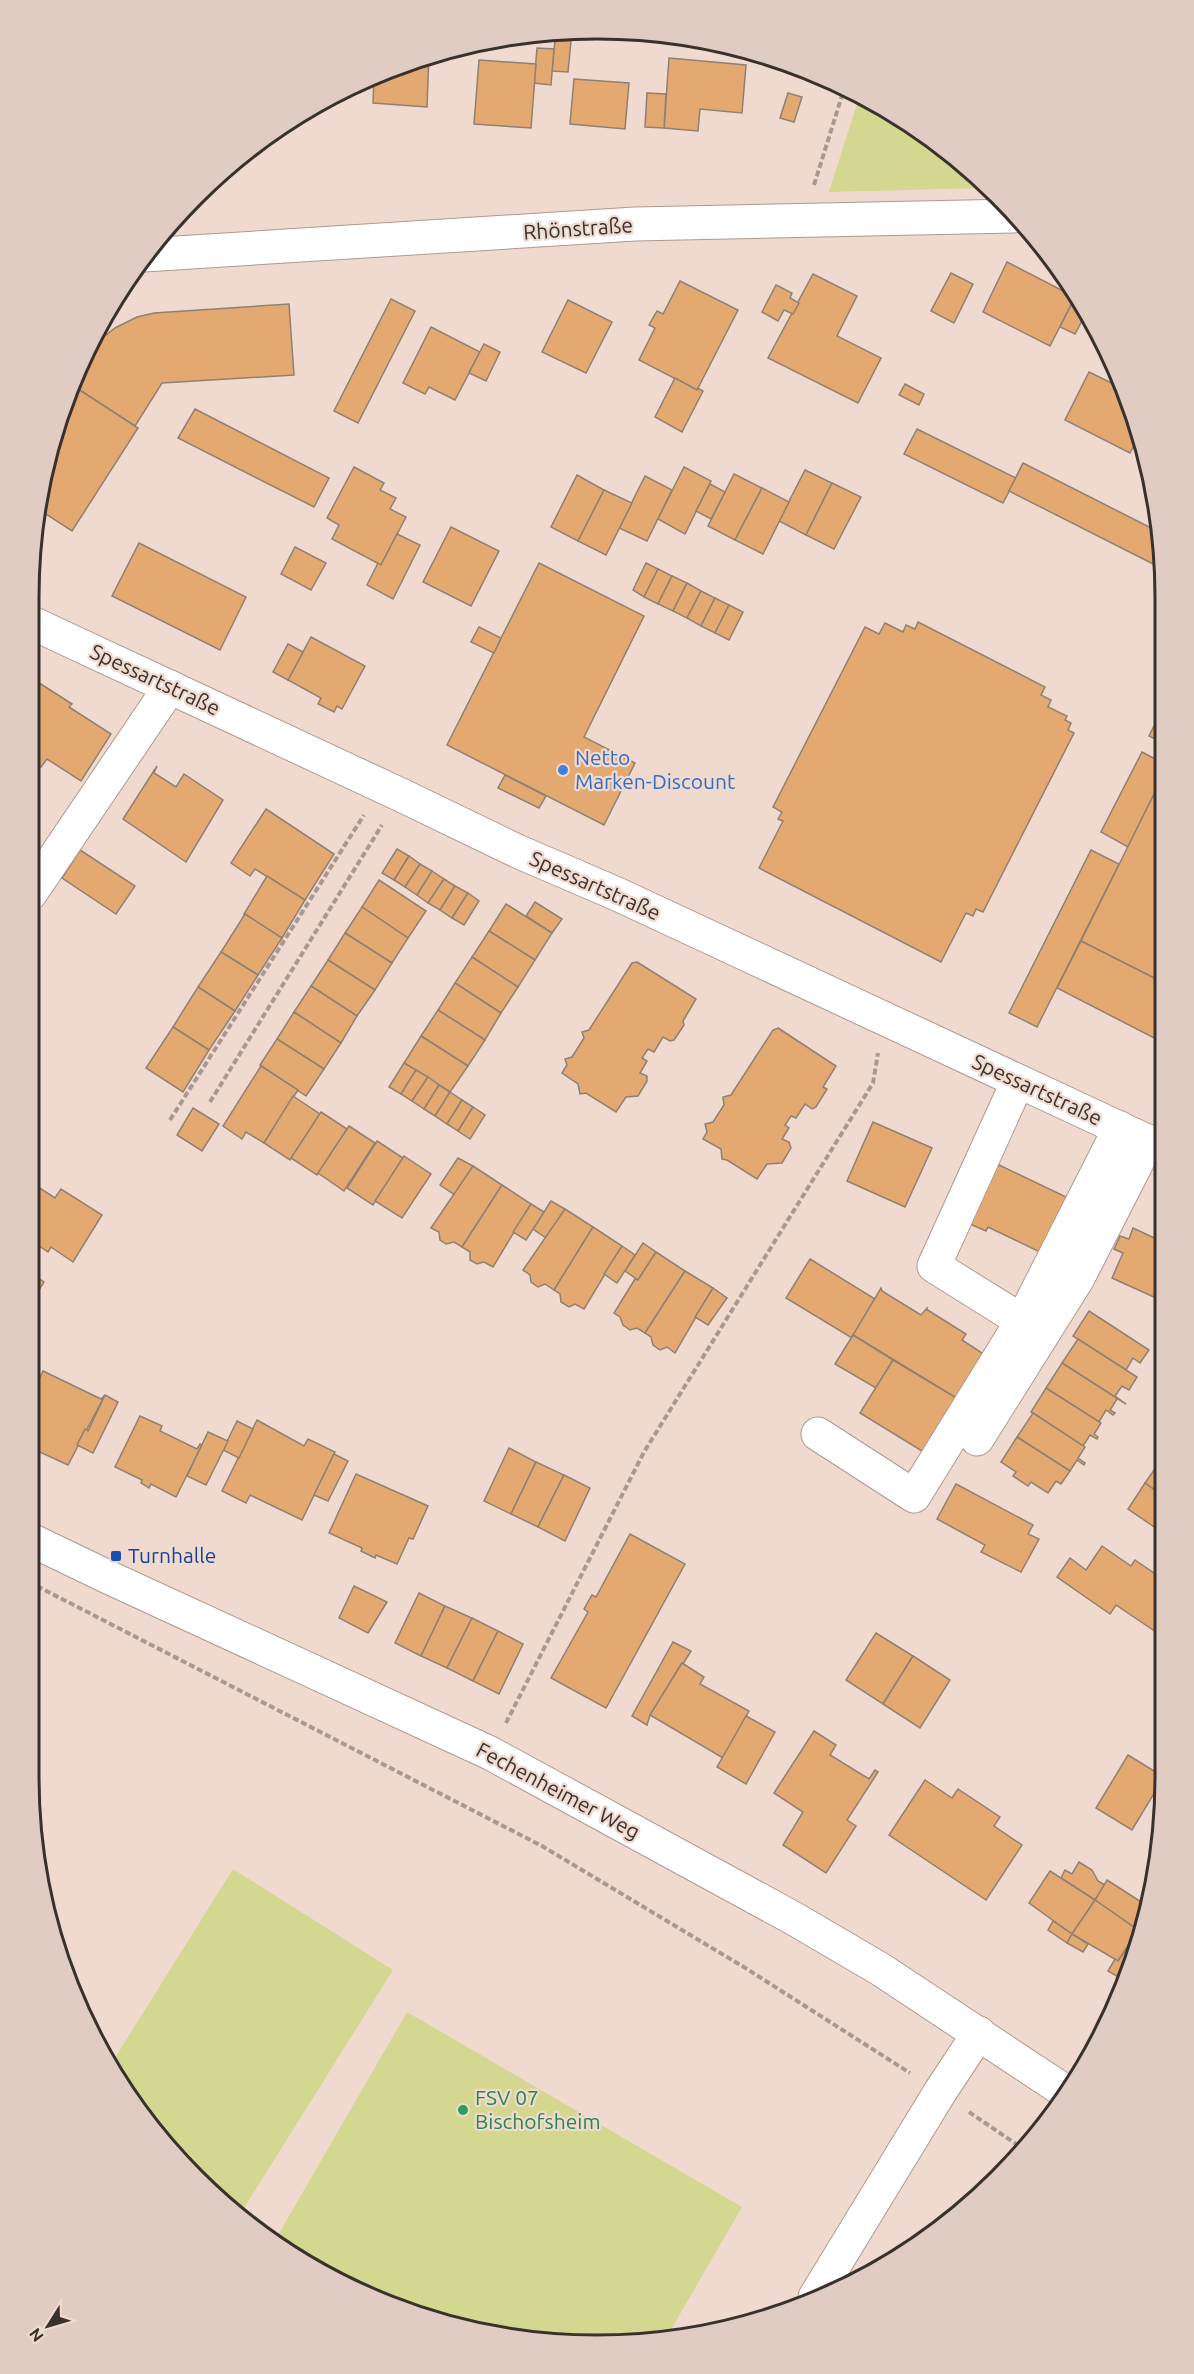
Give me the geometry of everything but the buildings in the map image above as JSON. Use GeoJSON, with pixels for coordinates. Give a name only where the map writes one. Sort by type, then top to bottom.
{"type":"FeatureCollection","features":[{"type":"Feature","properties":{"kind":"street","name":"Rhönstraße"},"geometry":{"type":"LineString","coordinates":[[156,254],[635,224],[1005,216]]}},
{"type":"Feature","properties":{"kind":"street","name":"Spessartstraße"},"geometry":{"type":"LineString","coordinates":[[39,626],[392,790],[517,851],[617,894],[1143,1139]]}},
{"type":"Feature","properties":{"kind":"street"},"geometry":{"type":"LineString","coordinates":[[39,881],[170,687]]}},
{"type":"Feature","properties":{"kind":"street"},"geometry":{"type":"LineString","coordinates":[[1018,1081],[934,1266],[1022,1321]]}},
{"type":"Feature","properties":{"kind":"street"},"geometry":{"type":"LineString","coordinates":[[818,1434],[914,1496],[1022,1321],[1143,1139]]}},
{"type":"Feature","properties":{"kind":"street"},"geometry":{"type":"LineString","coordinates":[[977,1439],[1078,1278],[1143,1139]]}},
{"type":"Feature","properties":{"kind":"street","name":"Fechenheimer Weg"},"geometry":{"type":"LineString","coordinates":[[39,1544],[490,1754],[803,1924],[880,1969],[1060,2088]]}},
{"type":"Feature","properties":{"kind":"street"},"geometry":{"type":"LineString","coordinates":[[820,2289],[940,2092],[979,2033]]}},
{"type":"Feature","properties":{"kind":"path"},"geometry":{"type":"LineString","coordinates":[[804,221],[842,96]]}},
{"type":"Feature","properties":{"kind":"path"},"geometry":{"type":"LineString","coordinates":[[210,1102],[392,790]]}},
{"type":"Feature","properties":{"kind":"path"},"geometry":{"type":"LineString","coordinates":[[170,1120],[392,790]]}},
{"type":"Feature","properties":{"kind":"path"},"geometry":{"type":"LineString","coordinates":[[490,1754],[644,1452],[873,1083],[883,1019]]}},
{"type":"Feature","properties":{"kind":"path"},"geometry":{"type":"LineString","coordinates":[[39,1587],[542,1846],[747,1969],[940,2092],[1017,2145]]}},
{"type":"Feature","properties":{"kind":"green space"},"geometry":{"type":"Polygon","coordinates":[[[857,104],[907,133],[937,154],[977,188],[829,192],[857,104]]]}},
{"type":"Feature","properties":{"kind":"green space"},"geometry":{"type":"Polygon","coordinates":[[[233,1869],[393,1970],[243,2209],[202,2172],[177,2145],[154,2117],[115,2058],[233,1869]]]}},
{"type":"Feature","properties":{"kind":"green space","name":"FSV 07 Bischofsheim"},"geometry":{"type":"Polygon","coordinates":[[[407,2012],[742,2207],[671,2330],[633,2334],[561,2334],[488,2324],[453,2316],[383,2293],[318,2260],[278,2235],[407,2012]]]}},
{"type":"Feature","properties":{"kind":"place","name":"Netto Marken-Discount"},"geometry":{"type":"Point","coordinates":[563,770]}},
{"type":"Feature","properties":{"kind":"place","name":"Turnhalle"},"geometry":{"type":"Point","coordinates":[116,1556]}},
{"type":"Feature","properties":{"kind":"place","name":"FSV 07 Bischofsheim"},"geometry":{"type":"Point","coordinates":[463,2110]}}]}
